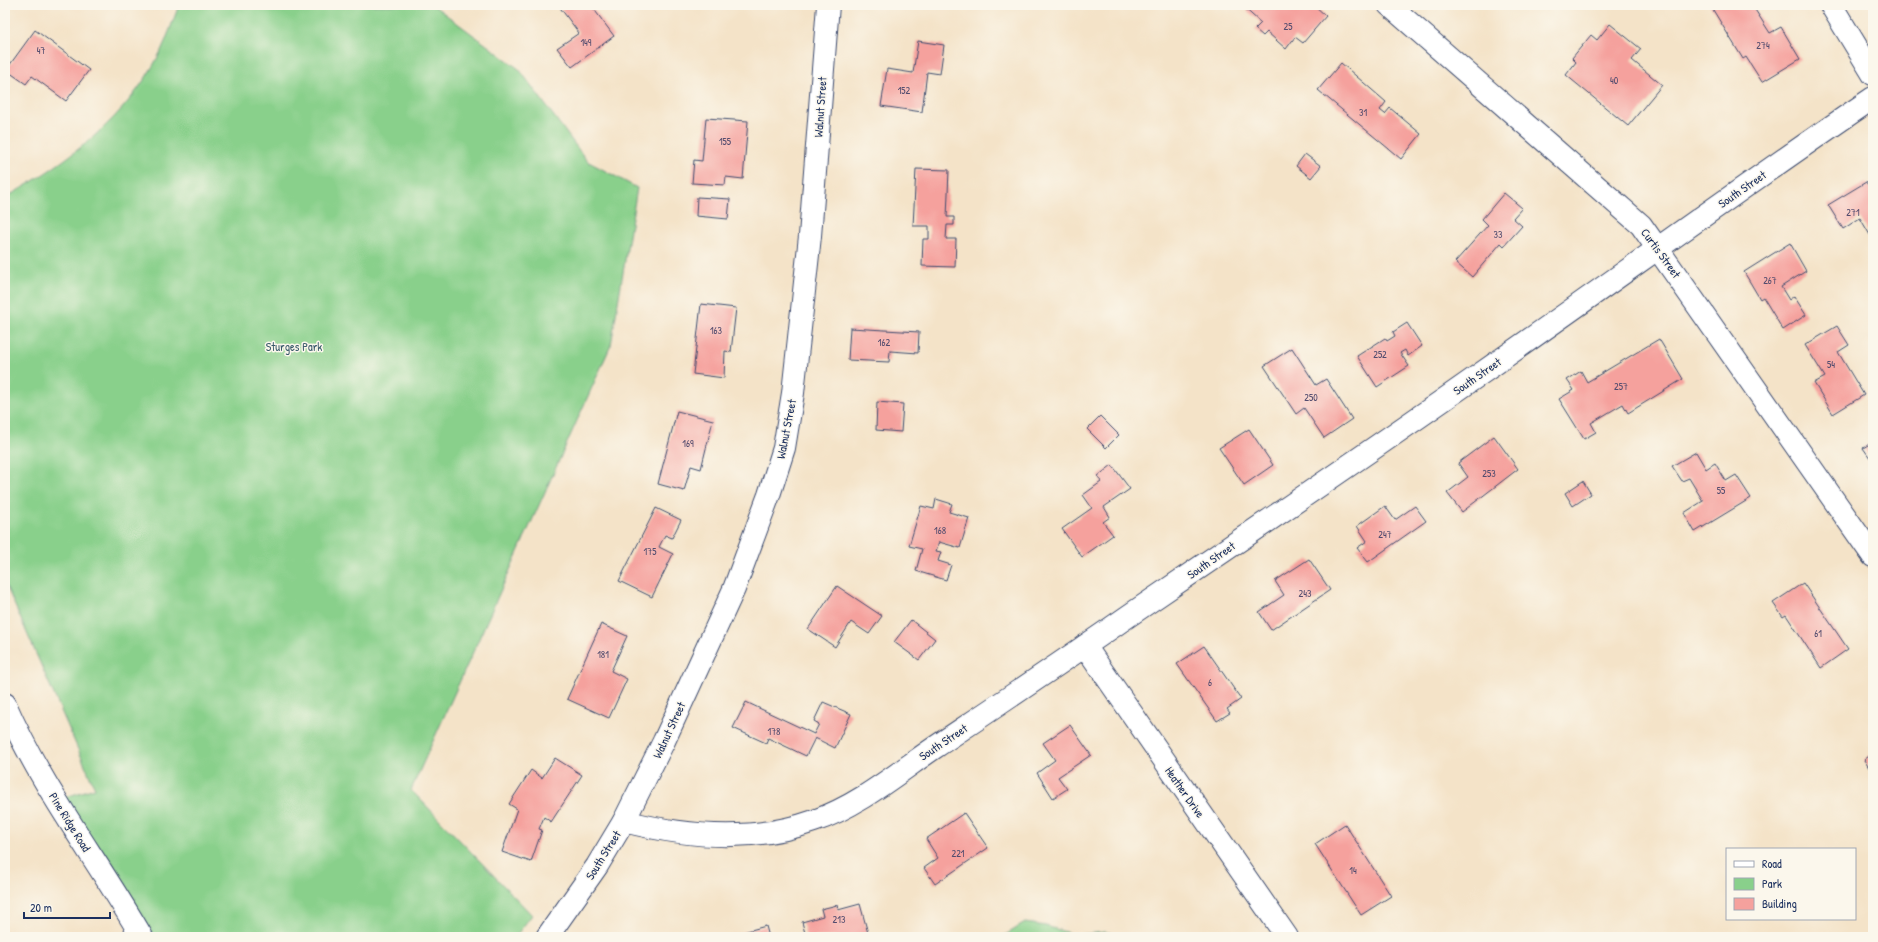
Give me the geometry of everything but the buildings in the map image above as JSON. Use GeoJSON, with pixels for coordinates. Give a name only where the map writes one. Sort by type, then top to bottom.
{"type":"FeatureCollection","features":[{"type":"Feature","properties":{"kind":"street","name":"Walnut Street"},"geometry":{"type":"LineString","coordinates":[[624,821],[664,741],[734,589],[769,495],[784,448],[792,393],[810,236],[828,5]]}},
{"type":"Feature","properties":{"kind":"street","name":"Curtis Street"},"geometry":{"type":"LineString","coordinates":[[1389,5],[1635,219],[1659,248],[1873,556]]}},
{"type":"Feature","properties":{"kind":"street"},"geometry":{"type":"LineString","coordinates":[[1831,5],[1873,74]]}},
{"type":"Feature","properties":{"kind":"street","name":"South Street"},"geometry":{"type":"LineString","coordinates":[[547,937],[597,866],[624,821],[661,830],[725,836],[770,831],[814,821],[857,800],[1479,376],[1873,98]]}},
{"type":"Feature","properties":{"kind":"street","name":"Heather Drive"},"geometry":{"type":"LineString","coordinates":[[1085,646],[1287,937]]}},
{"type":"Feature","properties":{"kind":"street","name":"Pine Ridge Road"},"geometry":{"type":"LineString","coordinates":[[5,704],[19,736],[41,776],[142,937]]}},
{"type":"Feature","properties":{"kind":"green space","name":"Sturges Park"},"geometry":{"type":"Polygon","coordinates":[[[179,5],[433,5],[519,69],[587,161],[637,188],[611,345],[411,790],[532,915],[515,937],[146,937],[62,798],[95,788],[5,583],[5,198],[73,154],[113,119],[146,77],[160,53],[179,5]]]}},
{"type":"Feature","properties":{"kind":"green space"},"geometry":{"type":"Polygon","coordinates":[[[1025,923],[1046,926],[1075,935],[1105,932],[1121,935],[1122,937],[1002,937],[1025,923]]]}}]}
